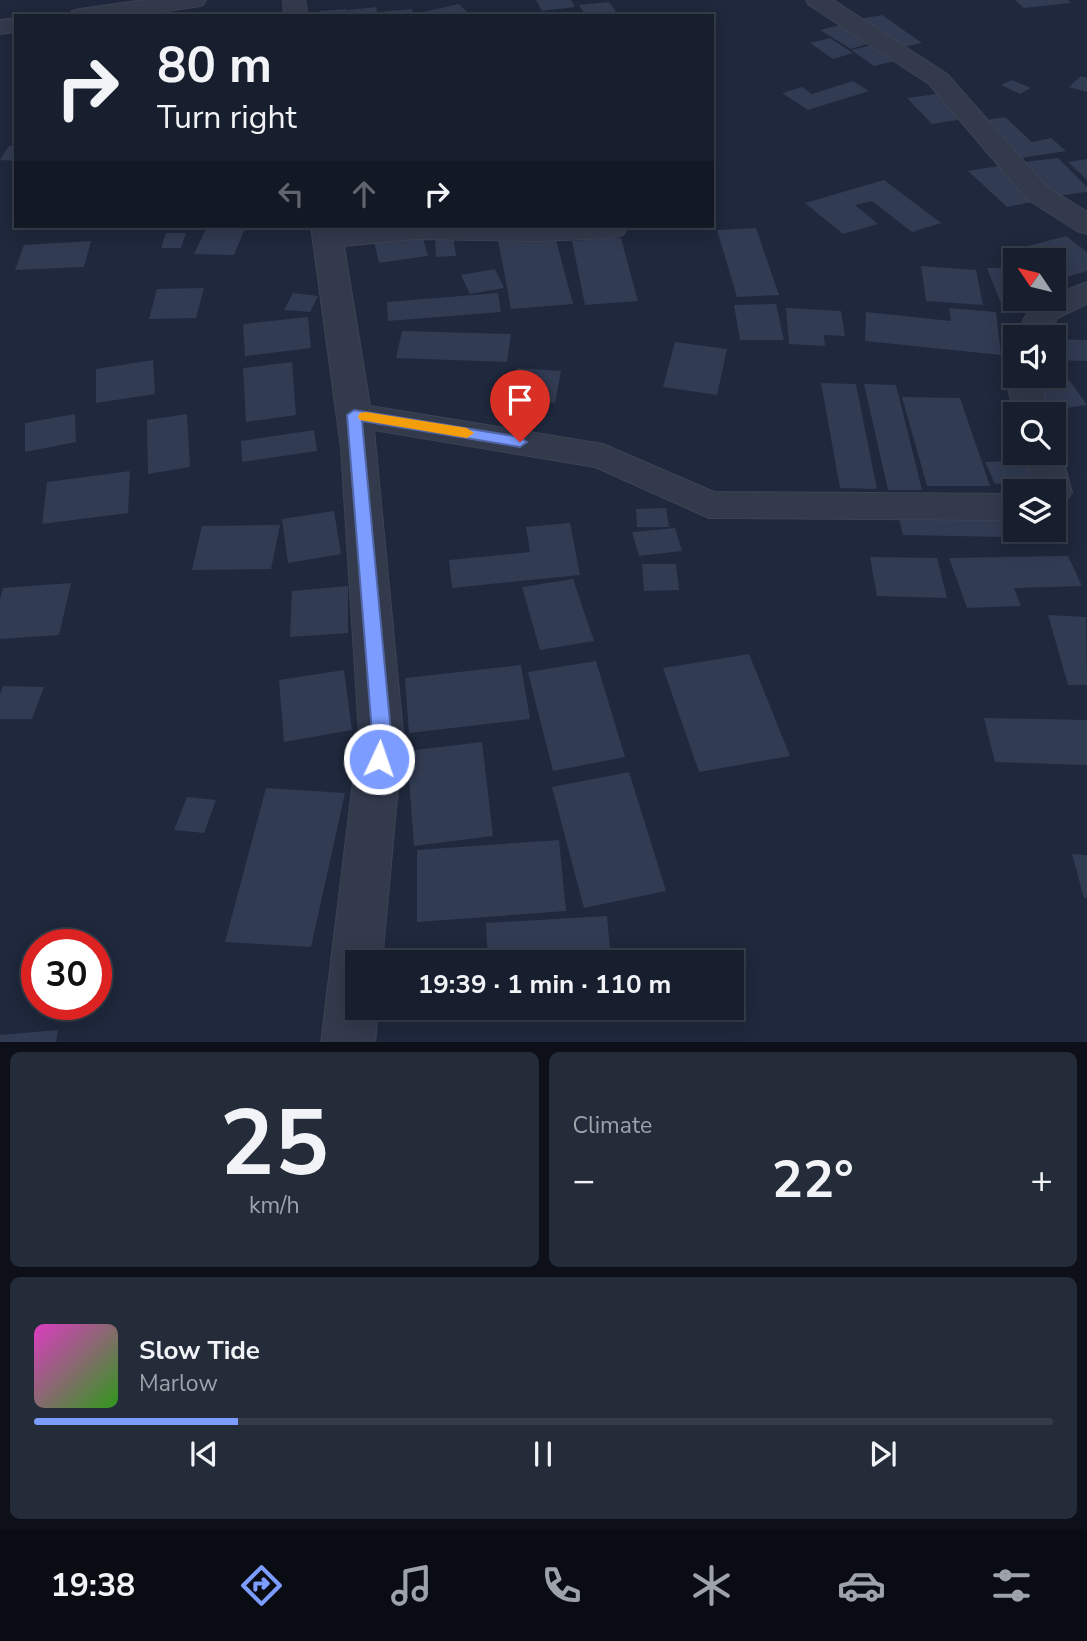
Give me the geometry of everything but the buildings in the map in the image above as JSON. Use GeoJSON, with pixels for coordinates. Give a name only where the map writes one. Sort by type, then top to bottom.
{"type":"FeatureCollection","features":[{"type":"Feature","properties":{"kind":"street"},"geometry":{"type":"LineString","coordinates":[[94,14],[195,0]]}},
{"type":"Feature","properties":{"kind":"street"},"geometry":{"type":"LineString","coordinates":[[817,0],[938,79],[1037,193],[1087,225]]}},
{"type":"Feature","properties":{"kind":"street"},"geometry":{"type":"LineString","coordinates":[[348,1042],[381,733],[354,415],[327,232],[415,230],[537,233],[612,229]]}},
{"type":"Feature","properties":{"kind":"street"},"geometry":{"type":"LineString","coordinates":[[1036,325],[1042,312],[1087,292]]}},
{"type":"Feature","properties":{"kind":"street"},"geometry":{"type":"LineString","coordinates":[[354,415],[603,456],[709,505],[1003,507]]}},
{"type":"Feature","properties":{"kind":"slow traffic"},"geometry":{"type":"LineString","coordinates":[[366,417],[467,433]]}},
{"type":"Feature","properties":{"kind":"route"},"geometry":{"type":"LineString","coordinates":[[379,759],[381,733],[359,448],[354,415],[520,442]]}}]}
